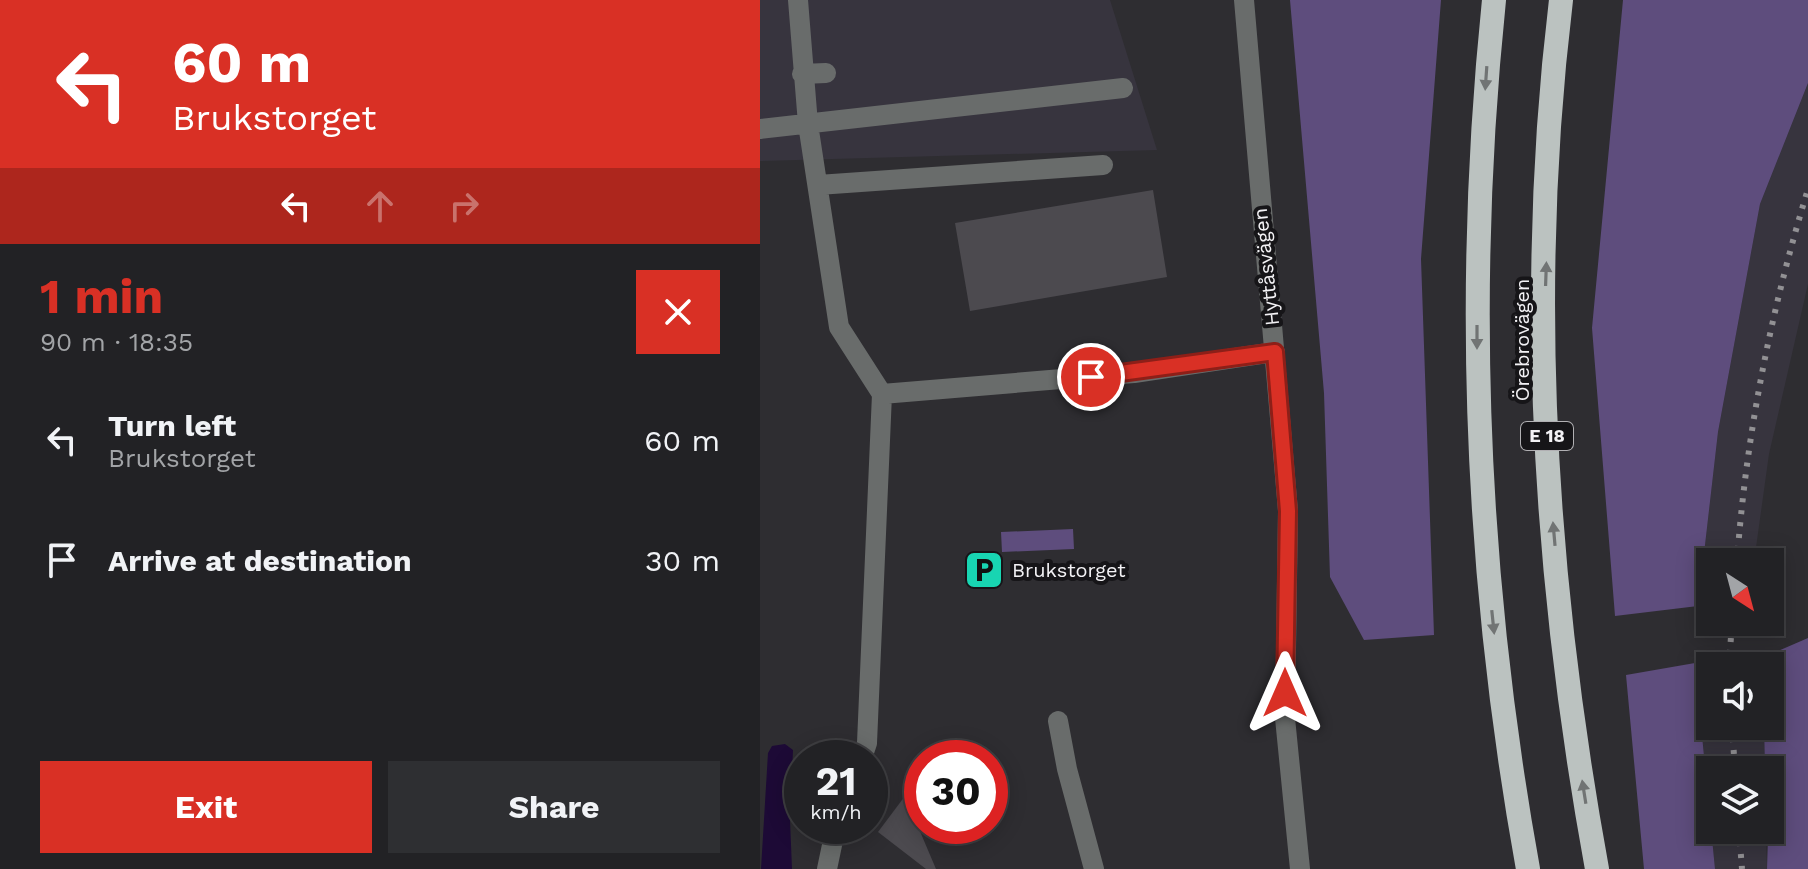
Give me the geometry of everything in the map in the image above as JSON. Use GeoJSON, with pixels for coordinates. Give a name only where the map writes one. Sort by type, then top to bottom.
{"type":"FeatureCollection","features":[{"type":"Feature","properties":{"kind":"highway"},"geometry":{"type":"LineString","coordinates":[[1494,0],[1479,211],[1480,433],[1497,667],[1528,869]]}},
{"type":"Feature","properties":{"kind":"highway","name":"Örebrovägen"},"geometry":{"type":"LineString","coordinates":[[1561,0],[1549,141],[1543,357],[1561,620],[1597,869]]}},
{"type":"Feature","properties":{"kind":"street"},"geometry":{"type":"LineString","coordinates":[[798,0],[808,124],[839,327],[882,394],[867,740]]}},
{"type":"Feature","properties":{"kind":"street","name":"Hyttåsvägen"},"geometry":{"type":"LineString","coordinates":[[1244,0],[1259,205],[1288,511],[1285,718],[1300,869]]}},
{"type":"Feature","properties":{"kind":"street"},"geometry":{"type":"LineString","coordinates":[[802,74],[826,73]]}},
{"type":"Feature","properties":{"kind":"street"},"geometry":{"type":"LineString","coordinates":[[760,129],[1123,88]]}},
{"type":"Feature","properties":{"kind":"street"},"geometry":{"type":"LineString","coordinates":[[818,185],[1103,165]]}},
{"type":"Feature","properties":{"kind":"street"},"geometry":{"type":"LineString","coordinates":[[882,394],[1134,373],[1275,352]]}},
{"type":"Feature","properties":{"kind":"street"},"geometry":{"type":"LineString","coordinates":[[1058,721],[1067,769],[1094,869]]}},
{"type":"Feature","properties":{"kind":"street"},"geometry":{"type":"LineString","coordinates":[[827,869],[832,844]]}},
{"type":"Feature","properties":{"kind":"shaded area"},"geometry":{"type":"Polygon","coordinates":[[[760,0],[1110,0],[1157,150],[760,161],[760,0]]]}},
{"type":"Feature","properties":{"kind":"shaded area"},"geometry":{"type":"Polygon","coordinates":[[[1290,0],[1441,0],[1421,259],[1434,635],[1364,640],[1330,577],[1324,393],[1290,0]]]}},
{"type":"Feature","properties":{"kind":"shaded area"},"geometry":{"type":"Polygon","coordinates":[[[1623,0],[1808,0],[1808,83],[1760,204],[1718,432],[1705,548],[1696,548],[1696,606],[1615,616],[1592,328],[1623,0]]]}},
{"type":"Feature","properties":{"kind":"shaded area"},"geometry":{"type":"Polygon","coordinates":[[[1808,83],[1808,284],[1769,454],[1756,548],[1705,548],[1718,432],[1760,204],[1808,83]]]}},
{"type":"Feature","properties":{"kind":"shaded area"},"geometry":{"type":"Polygon","coordinates":[[[1073,529],[1074,549],[1002,552],[1001,532],[1073,529]]]}},
{"type":"Feature","properties":{"kind":"shaded area"},"geometry":{"type":"Polygon","coordinates":[[[1808,638],[1808,869],[1767,869],[1768,844],[1784,844],[1784,756],[1765,756],[1764,740],[1784,740],[1784,652],[1776,652],[1808,638]]]}},
{"type":"Feature","properties":{"kind":"shaded area"},"geometry":{"type":"Polygon","coordinates":[[[1695,663],[1696,740],[1702,740],[1704,756],[1696,756],[1696,844],[1713,844],[1715,869],[1644,869],[1626,675],[1695,663]]]}},
{"type":"Feature","properties":{"kind":"shaded area"},"geometry":{"type":"Polygon","coordinates":[[[1703,740],[1764,740],[1765,756],[1704,756],[1703,740]]]}},
{"type":"Feature","properties":{"kind":"shaded area"},"geometry":{"type":"Polygon","coordinates":[[[784,744],[784,844],[791,844],[792,869],[761,869],[768,753],[772,746],[784,744]]]}},
{"type":"Feature","properties":{"kind":"shaded area"},"geometry":{"type":"Polygon","coordinates":[[[1712,844],[1766,844],[1767,869],[1715,869],[1712,844]]]}},
{"type":"Feature","properties":{"kind":"building"},"geometry":{"type":"Polygon","coordinates":[[[1153,190],[1167,277],[970,311],[955,223],[1153,190]]]}},
{"type":"Feature","properties":{"kind":"building"},"geometry":{"type":"Polygon","coordinates":[[[904,797],[904,844],[925,844],[936,869],[926,869],[888,840],[888,819],[904,797]]]}},
{"type":"Feature","properties":{"kind":"railway"},"geometry":{"type":"LineString","coordinates":[[1738,548],[1762,373],[1808,189]]}},
{"type":"Feature","properties":{"kind":"railway"},"geometry":{"type":"LineString","coordinates":[[1730,652],[1731,636]]}},
{"type":"Feature","properties":{"kind":"railway"},"geometry":{"type":"LineString","coordinates":[[1733,740],[1734,756]]}},
{"type":"Feature","properties":{"kind":"railway"},"geometry":{"type":"LineString","coordinates":[[1740,844],[1742,869]]}},
{"type":"Feature","properties":{"kind":"place","name":"Brukstorget"},"geometry":{"type":"Point","coordinates":[984,570]}},
{"type":"Feature","properties":{"kind":"route"},"geometry":{"type":"LineString","coordinates":[[1091,377],[1275,352],[1288,511],[1285,693]]}}]}
